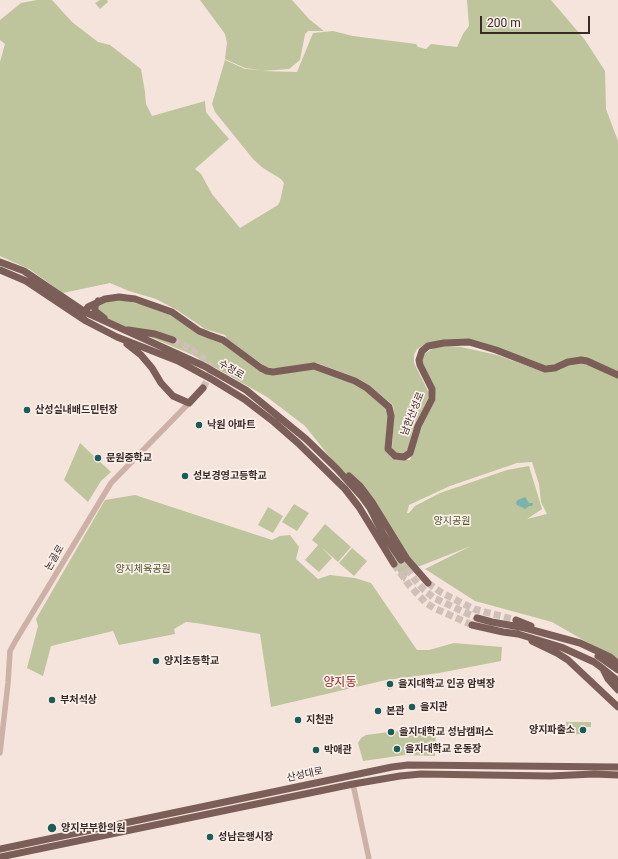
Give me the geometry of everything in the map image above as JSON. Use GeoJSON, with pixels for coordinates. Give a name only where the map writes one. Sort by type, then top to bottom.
{"type":"FeatureCollection","features":[{"type":"Feature","properties":{"kind":"main road","name":"수정로"},"geometry":{"type":"LineString","coordinates":[[0,262],[24,271],[63,297],[85,316],[114,325],[204,366],[246,390],[322,453],[335,467],[370,508],[383,534],[401,560]]}},
{"type":"Feature","properties":{"kind":"main road","name":"수정로"},"geometry":{"type":"LineString","coordinates":[[0,270],[26,281],[117,337],[178,361],[213,380],[274,422],[298,442],[345,489],[359,507],[394,564]]}},
{"type":"Feature","properties":{"kind":"main road"},"geometry":{"type":"LineString","coordinates":[[63,297],[84,304],[98,301]]}},
{"type":"Feature","properties":{"kind":"main road","name":"남한산성로"},"geometry":{"type":"LineString","coordinates":[[98,301],[111,298],[126,298],[145,302],[172,312],[199,331],[223,340],[267,371],[273,372],[314,366],[354,381],[367,388],[385,403],[391,411],[392,416],[388,449],[395,456],[404,458],[410,453],[418,426],[432,399],[432,389],[419,360],[422,351],[428,346],[444,343],[469,342],[496,350],[545,369],[552,369],[568,362],[581,360],[618,375]]}},
{"type":"Feature","properties":{"kind":"main road"},"geometry":{"type":"LineString","coordinates":[[85,316],[88,307],[98,301]]}},
{"type":"Feature","properties":{"kind":"main road"},"geometry":{"type":"LineString","coordinates":[[98,301],[95,306],[95,311],[114,325]]}},
{"type":"Feature","properties":{"kind":"main road"},"geometry":{"type":"LineString","coordinates":[[122,329],[138,331],[173,340]]}},
{"type":"Feature","properties":{"kind":"main road"},"geometry":{"type":"LineString","coordinates":[[117,337],[141,356],[169,392],[178,398],[189,403],[203,388]]}},
{"type":"Feature","properties":{"kind":"main road"},"geometry":{"type":"LineString","coordinates":[[335,467],[350,476],[360,486],[372,502],[410,564],[428,583]]}},
{"type":"Feature","properties":{"kind":"main road"},"geometry":{"type":"LineString","coordinates":[[477,618],[580,643],[610,657],[618,664]]}},
{"type":"Feature","properties":{"kind":"main road"},"geometry":{"type":"LineString","coordinates":[[516,620],[537,628],[549,635]]}},
{"type":"Feature","properties":{"kind":"main road"},"geometry":{"type":"LineString","coordinates":[[472,624],[503,632],[518,634],[561,647],[602,668],[618,681]]}},
{"type":"Feature","properties":{"kind":"main road"},"geometry":{"type":"LineString","coordinates":[[518,634],[565,657],[618,707]]}},
{"type":"Feature","properties":{"kind":"main road"},"geometry":{"type":"LineString","coordinates":[[566,640],[604,660],[618,670]]}},
{"type":"Feature","properties":{"kind":"main road"},"geometry":{"type":"LineString","coordinates":[[602,668],[608,679],[618,690]]}},
{"type":"Feature","properties":{"kind":"main road","name":"산성대로"},"geometry":{"type":"LineString","coordinates":[[0,849],[397,766],[618,767]]}},
{"type":"Feature","properties":{"kind":"main road","name":"산성대로"},"geometry":{"type":"LineString","coordinates":[[0,857],[353,784],[400,776],[421,774],[550,776],[594,774],[618,775]]}},
{"type":"Feature","properties":{"kind":"street","name":"논골로"},"geometry":{"type":"LineString","coordinates":[[0,753],[10,651],[111,483],[189,403]]}},
{"type":"Feature","properties":{"kind":"street"},"geometry":{"type":"LineString","coordinates":[[353,784],[370,859]]}},
{"type":"Feature","properties":{"kind":"green space"},"geometry":{"type":"Polygon","coordinates":[[[37,0],[52,0],[72,22],[98,42],[110,45],[141,69],[146,104],[152,116],[205,101],[206,112],[229,139],[195,169],[201,174],[212,194],[240,228],[278,205],[284,183],[281,179],[263,168],[253,159],[215,112],[212,104],[225,60],[245,69],[260,70],[245,68],[225,59],[227,43],[225,34],[200,0],[292,0],[309,19],[324,31],[308,31],[305,34],[300,60],[289,69],[262,71],[297,72],[313,33],[333,31],[353,36],[416,44],[418,47],[426,49],[431,44],[457,47],[463,34],[469,26],[467,0],[551,0],[585,40],[605,71],[606,109],[618,141],[618,373],[583,357],[565,360],[553,366],[543,365],[528,359],[453,340],[427,343],[417,349],[414,355],[414,363],[429,393],[428,399],[412,432],[408,452],[398,455],[392,448],[394,415],[393,405],[369,385],[357,378],[317,363],[279,369],[266,367],[227,339],[225,335],[205,329],[177,310],[156,299],[129,291],[110,283],[63,293],[29,269],[0,256],[0,62],[5,44],[0,40],[0,20],[21,3],[37,0]]]}},
{"type":"Feature","properties":{"kind":"green space"},"geometry":{"type":"Polygon","coordinates":[[[100,0],[107,0],[108,2],[100,9],[95,3],[100,0]]]}},
{"type":"Feature","properties":{"kind":"green space","name":"양지공원"},"geometry":{"type":"Polygon","coordinates":[[[112,300],[126,301],[159,309],[222,341],[224,345],[263,373],[314,369],[354,384],[366,391],[388,409],[389,414],[386,452],[393,459],[410,460],[420,428],[436,398],[435,390],[421,363],[421,356],[434,348],[447,346],[461,347],[497,355],[533,368],[550,372],[558,371],[571,364],[584,362],[618,377],[618,660],[552,622],[475,601],[425,569],[471,546],[410,570],[404,582],[369,520],[375,519],[361,496],[305,426],[267,397],[193,355],[98,315],[95,308],[101,302],[112,300]],[[532,462],[517,463],[450,486],[409,505],[407,513],[409,513],[415,506],[440,493],[507,470],[529,466],[542,509],[527,519],[547,514],[541,502],[539,484],[532,462]]]}},
{"type":"Feature","properties":{"kind":"green space"},"geometry":{"type":"Polygon","coordinates":[[[80,443],[111,472],[101,481],[88,502],[64,480],[80,443]]]}},
{"type":"Feature","properties":{"kind":"green space","name":"양지체육공원"},"geometry":{"type":"Polygon","coordinates":[[[135,495],[272,540],[280,536],[290,535],[299,547],[296,559],[318,579],[330,575],[355,578],[371,583],[417,650],[429,650],[454,643],[502,647],[501,661],[439,673],[386,680],[271,707],[260,634],[186,622],[174,629],[175,634],[119,645],[113,631],[51,646],[43,676],[27,668],[38,626],[36,619],[105,500],[135,495]]]}},
{"type":"Feature","properties":{"kind":"green space"},"geometry":{"type":"Polygon","coordinates":[[[294,504],[309,513],[297,531],[282,522],[294,504]]]}},
{"type":"Feature","properties":{"kind":"green space"},"geometry":{"type":"Polygon","coordinates":[[[268,507],[283,516],[273,533],[258,525],[268,507]]]}},
{"type":"Feature","properties":{"kind":"green space"},"geometry":{"type":"Polygon","coordinates":[[[325,524],[351,547],[338,562],[321,547],[332,558],[319,572],[305,560],[318,545],[312,540],[325,524]]]}},
{"type":"Feature","properties":{"kind":"green space"},"geometry":{"type":"Polygon","coordinates":[[[352,548],[367,561],[354,576],[339,563],[352,548]]]}},
{"type":"Feature","properties":{"kind":"green space","name":"을지대학교 인공 암벽장"},"geometry":{"type":"Polygon","coordinates":[[[394,680],[394,687],[388,690],[385,682],[394,680]]]}},
{"type":"Feature","properties":{"kind":"green space"},"geometry":{"type":"Polygon","coordinates":[[[566,722],[591,722],[591,727],[581,727],[580,734],[565,735],[566,722]]]}},
{"type":"Feature","properties":{"kind":"green space","name":"을지대학교 운동장"},"geometry":{"type":"Polygon","coordinates":[[[436,726],[435,756],[405,755],[363,761],[358,743],[361,738],[366,735],[436,726]]]}},
{"type":"Feature","properties":{"kind":"water"},"geometry":{"type":"Polygon","coordinates":[[[525,497],[529,503],[533,503],[532,506],[525,509],[517,505],[516,502],[525,497]]]}},
{"type":"Feature","properties":{"kind":"tunnel"},"geometry":{"type":"LineString","coordinates":[[173,340],[192,350],[206,360],[211,368],[210,375],[203,388]]}},
{"type":"Feature","properties":{"kind":"tunnel"},"geometry":{"type":"LineString","coordinates":[[401,560],[415,580],[434,598],[477,618]]}},
{"type":"Feature","properties":{"kind":"tunnel"},"geometry":{"type":"LineString","coordinates":[[394,564],[409,585],[426,603],[472,625]]}},
{"type":"Feature","properties":{"kind":"tunnel"},"geometry":{"type":"LineString","coordinates":[[428,583],[442,593],[474,609],[516,620]]}},
{"type":"Feature","properties":{"kind":"place","name":"산성실내배드민턴장"},"geometry":{"type":"Point","coordinates":[27,410]}},
{"type":"Feature","properties":{"kind":"place","name":"낙원 아파트"},"geometry":{"type":"Point","coordinates":[199,425]}},
{"type":"Feature","properties":{"kind":"place","name":"문원중학교"},"geometry":{"type":"Point","coordinates":[98,458]}},
{"type":"Feature","properties":{"kind":"place","name":"성보경영고등학교"},"geometry":{"type":"Point","coordinates":[185,476]}},
{"type":"Feature","properties":{"kind":"place","name":"양지초등학교"},"geometry":{"type":"Point","coordinates":[156,661]}},
{"type":"Feature","properties":{"kind":"place","name":"을지대학교 인공 암벽장"},"geometry":{"type":"Point","coordinates":[390,684]}},
{"type":"Feature","properties":{"kind":"place","name":"부처석상"},"geometry":{"type":"Point","coordinates":[52,700]}},
{"type":"Feature","properties":{"kind":"place","name":"을지관"},"geometry":{"type":"Point","coordinates":[412,707]}},
{"type":"Feature","properties":{"kind":"place","name":"본관"},"geometry":{"type":"Point","coordinates":[378,711]}},
{"type":"Feature","properties":{"kind":"place","name":"지천관"},"geometry":{"type":"Point","coordinates":[298,720]}},
{"type":"Feature","properties":{"kind":"place","name":"양지파출소"},"geometry":{"type":"Point","coordinates":[583,730]}},
{"type":"Feature","properties":{"kind":"place","name":"을지대학교 성남캠퍼스"},"geometry":{"type":"Point","coordinates":[391,732]}},
{"type":"Feature","properties":{"kind":"place","name":"을지대학교 운동장"},"geometry":{"type":"Point","coordinates":[397,749]}},
{"type":"Feature","properties":{"kind":"place","name":"박애관"},"geometry":{"type":"Point","coordinates":[316,750]}},
{"type":"Feature","properties":{"kind":"place","name":"양지부부한의원"},"geometry":{"type":"Point","coordinates":[52,828]}},
{"type":"Feature","properties":{"kind":"place","name":"성남은행시장"},"geometry":{"type":"Point","coordinates":[210,837]}},
{"type":"Feature","properties":{"kind":"district","name":"양지동"},"geometry":{"type":"Point","coordinates":[340,683]}}]}
